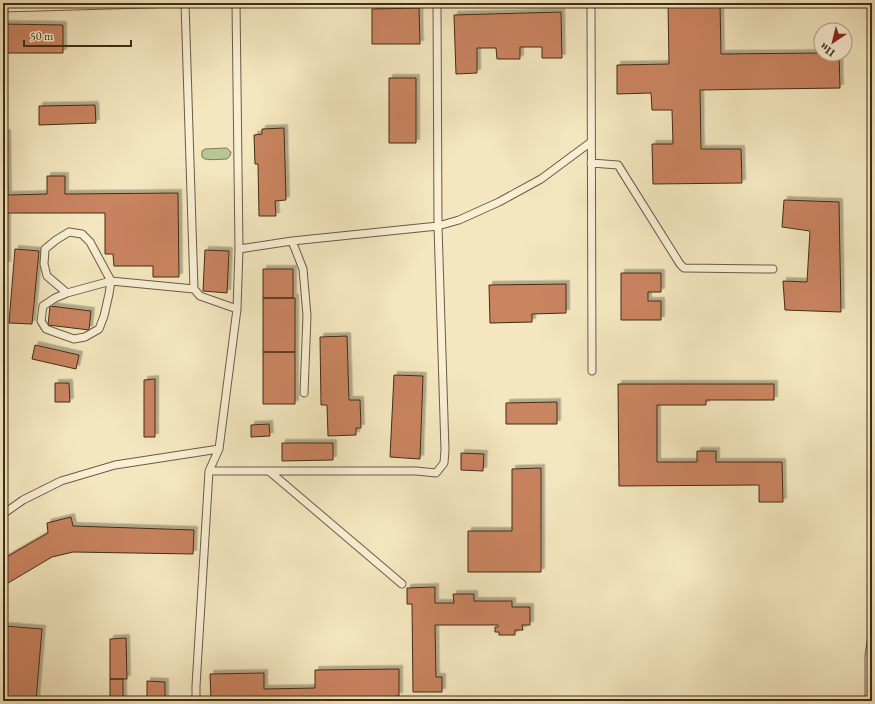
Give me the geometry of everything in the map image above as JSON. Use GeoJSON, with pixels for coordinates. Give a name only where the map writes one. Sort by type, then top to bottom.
{"type":"FeatureCollection","features":[{"type":"Feature","properties":{"kind":"lane"},"geometry":{"type":"LineString","coordinates":[[3,8],[181,3]]}},
{"type":"Feature","properties":{"kind":"lane"},"geometry":{"type":"LineString","coordinates":[[185,3],[194,289],[200,296],[237,309]]}},
{"type":"Feature","properties":{"kind":"lane"},"geometry":{"type":"LineString","coordinates":[[196,701],[209,471],[219,449],[237,309],[239,249],[236,3]]}},
{"type":"Feature","properties":{"kind":"lane"},"geometry":{"type":"LineString","coordinates":[[209,471],[416,471],[436,473],[444,463],[445,450],[438,226],[437,3]]}},
{"type":"Feature","properties":{"kind":"lane"},"geometry":{"type":"LineString","coordinates":[[591,3],[592,371]]}},
{"type":"Feature","properties":{"kind":"lane"},"geometry":{"type":"LineString","coordinates":[[239,249],[292,241],[438,226],[459,220],[499,202],[542,179],[591,142]]}},
{"type":"Feature","properties":{"kind":"lane"},"geometry":{"type":"LineString","coordinates":[[591,163],[618,165],[680,264],[684,268],[773,269]]}},
{"type":"Feature","properties":{"kind":"lane"},"geometry":{"type":"LineString","coordinates":[[68,293],[47,276],[44,264],[45,249],[69,232],[82,234],[90,242],[111,281],[104,316],[99,329],[85,337],[74,339],[46,329],[41,321],[43,306],[55,298],[68,293],[111,281],[194,289]]}},
{"type":"Feature","properties":{"kind":"lane"},"geometry":{"type":"LineString","coordinates":[[292,241],[303,269],[307,316],[304,393]]}},
{"type":"Feature","properties":{"kind":"lane"},"geometry":{"type":"LineString","coordinates":[[3,514],[23,500],[62,481],[115,465],[219,449]]}},
{"type":"Feature","properties":{"kind":"lane"},"geometry":{"type":"LineString","coordinates":[[269,472],[402,584]]}},
{"type":"Feature","properties":{"kind":"lane"},"geometry":{"type":"LineString","coordinates":[[870,701],[869,656],[872,635]]}},
{"type":"Feature","properties":{"kind":"green space"},"geometry":{"type":"Polygon","coordinates":[[[226,148],[231,152],[227,159],[205,159],[202,156],[202,151],[205,149],[226,148]]]}},
{"type":"Feature","properties":{"kind":"building"},"geometry":{"type":"Polygon","coordinates":[[[668,3],[720,3],[721,54],[813,53],[813,62],[839,62],[840,88],[700,90],[701,149],[741,149],[742,183],[653,184],[652,144],[673,144],[672,110],[652,110],[651,93],[617,94],[617,65],[669,64],[668,3]]]}},
{"type":"Feature","properties":{"kind":"building"},"geometry":{"type":"Polygon","coordinates":[[[419,8],[420,44],[372,44],[372,9],[419,8]]]}},
{"type":"Feature","properties":{"kind":"building"},"geometry":{"type":"Polygon","coordinates":[[[561,12],[562,58],[542,58],[542,47],[520,47],[520,59],[497,59],[496,48],[477,48],[477,73],[456,74],[454,15],[561,12]]]}},
{"type":"Feature","properties":{"kind":"building"},"geometry":{"type":"Polygon","coordinates":[[[3,24],[63,25],[63,53],[3,53],[3,24]]]}},
{"type":"Feature","properties":{"kind":"building"},"geometry":{"type":"Polygon","coordinates":[[[389,78],[416,78],[416,143],[389,143],[389,78]]]}},
{"type":"Feature","properties":{"kind":"building"},"geometry":{"type":"Polygon","coordinates":[[[95,105],[96,123],[39,125],[39,106],[95,105]]]}},
{"type":"Feature","properties":{"kind":"building"},"geometry":{"type":"Polygon","coordinates":[[[284,128],[286,200],[275,201],[276,216],[259,216],[258,164],[255,164],[254,135],[262,134],[262,129],[284,128]]]}},
{"type":"Feature","properties":{"kind":"building"},"geometry":{"type":"Polygon","coordinates":[[[7,133],[8,195],[47,194],[47,176],[65,176],[65,194],[178,193],[179,277],[153,277],[153,266],[114,266],[113,254],[105,254],[105,213],[7,213],[7,265],[3,265],[3,134],[7,133]]]}},
{"type":"Feature","properties":{"kind":"building"},"geometry":{"type":"Polygon","coordinates":[[[784,200],[839,202],[841,312],[785,310],[783,281],[807,282],[810,231],[782,227],[784,200]]]}},
{"type":"Feature","properties":{"kind":"building"},"geometry":{"type":"Polygon","coordinates":[[[15,249],[39,251],[32,324],[9,323],[15,249]]]}},
{"type":"Feature","properties":{"kind":"building"},"geometry":{"type":"Polygon","coordinates":[[[205,250],[229,251],[227,293],[203,291],[205,250]]]}},
{"type":"Feature","properties":{"kind":"building"},"geometry":{"type":"Polygon","coordinates":[[[263,269],[293,269],[293,298],[263,298],[263,269]]]}},
{"type":"Feature","properties":{"kind":"building"},"geometry":{"type":"Polygon","coordinates":[[[621,273],[661,273],[661,292],[648,292],[648,301],[661,301],[661,320],[621,320],[621,273]]]}},
{"type":"Feature","properties":{"kind":"building"},"geometry":{"type":"Polygon","coordinates":[[[566,284],[566,313],[532,314],[532,322],[490,323],[489,285],[566,284]]]}},
{"type":"Feature","properties":{"kind":"building"},"geometry":{"type":"Polygon","coordinates":[[[263,298],[295,298],[295,352],[263,352],[263,298]]]}},
{"type":"Feature","properties":{"kind":"building"},"geometry":{"type":"Polygon","coordinates":[[[50,306],[91,311],[89,330],[48,325],[50,306]]]}},
{"type":"Feature","properties":{"kind":"building"},"geometry":{"type":"Polygon","coordinates":[[[347,336],[349,400],[360,400],[361,428],[356,428],[356,435],[328,436],[327,405],[321,405],[320,337],[347,336]]]}},
{"type":"Feature","properties":{"kind":"building"},"geometry":{"type":"Polygon","coordinates":[[[35,345],[79,355],[76,369],[32,359],[35,345]]]}},
{"type":"Feature","properties":{"kind":"building"},"geometry":{"type":"Polygon","coordinates":[[[263,352],[295,352],[295,404],[263,404],[263,352]]]}},
{"type":"Feature","properties":{"kind":"building"},"geometry":{"type":"Polygon","coordinates":[[[394,375],[423,376],[420,459],[390,457],[394,375]]]}},
{"type":"Feature","properties":{"kind":"building"},"geometry":{"type":"Polygon","coordinates":[[[155,379],[155,437],[144,437],[144,380],[155,379]]]}},
{"type":"Feature","properties":{"kind":"building"},"geometry":{"type":"Polygon","coordinates":[[[55,383],[69,383],[70,402],[55,402],[55,383]]]}},
{"type":"Feature","properties":{"kind":"building"},"geometry":{"type":"Polygon","coordinates":[[[618,384],[774,384],[774,400],[706,400],[706,405],[657,405],[657,462],[697,462],[697,451],[716,451],[716,462],[782,462],[783,502],[759,502],[759,485],[619,486],[618,384]]]}},
{"type":"Feature","properties":{"kind":"building"},"geometry":{"type":"Polygon","coordinates":[[[557,402],[557,424],[506,424],[506,403],[557,402]]]}},
{"type":"Feature","properties":{"kind":"building"},"geometry":{"type":"Polygon","coordinates":[[[269,424],[270,436],[251,437],[251,425],[269,424]]]}},
{"type":"Feature","properties":{"kind":"building"},"geometry":{"type":"Polygon","coordinates":[[[282,443],[333,443],[333,460],[282,461],[282,443]]]}},
{"type":"Feature","properties":{"kind":"building"},"geometry":{"type":"Polygon","coordinates":[[[461,453],[484,454],[483,471],[461,470],[461,453]]]}},
{"type":"Feature","properties":{"kind":"building"},"geometry":{"type":"Polygon","coordinates":[[[541,468],[541,572],[468,572],[468,531],[512,531],[512,469],[541,468]]]}},
{"type":"Feature","properties":{"kind":"building"},"geometry":{"type":"Polygon","coordinates":[[[71,517],[73,526],[194,530],[193,554],[73,552],[52,557],[3,586],[3,559],[48,533],[47,523],[71,517]]]}},
{"type":"Feature","properties":{"kind":"building"},"geometry":{"type":"Polygon","coordinates":[[[435,587],[435,603],[454,603],[453,594],[474,594],[474,601],[512,601],[512,607],[530,607],[530,625],[522,625],[523,630],[515,630],[515,635],[499,635],[499,632],[495,632],[495,627],[498,627],[498,625],[435,625],[436,677],[442,677],[442,692],[413,692],[412,604],[407,604],[407,588],[435,587]]]}},
{"type":"Feature","properties":{"kind":"building"},"geometry":{"type":"Polygon","coordinates":[[[5,626],[42,629],[36,701],[3,701],[3,652],[5,626]]]}},
{"type":"Feature","properties":{"kind":"building"},"geometry":{"type":"Polygon","coordinates":[[[126,638],[127,679],[110,679],[110,639],[126,638]]]}},
{"type":"Feature","properties":{"kind":"building"},"geometry":{"type":"Polygon","coordinates":[[[399,669],[399,696],[395,696],[395,701],[377,701],[377,698],[327,698],[327,701],[257,701],[257,699],[234,699],[234,701],[211,701],[210,674],[264,673],[264,689],[315,688],[315,670],[399,669]]]}},
{"type":"Feature","properties":{"kind":"building"},"geometry":{"type":"Polygon","coordinates":[[[110,679],[123,679],[123,701],[110,701],[110,679]]]}},
{"type":"Feature","properties":{"kind":"building"},"geometry":{"type":"Polygon","coordinates":[[[147,681],[165,682],[165,701],[147,701],[147,681]]]}}]}
